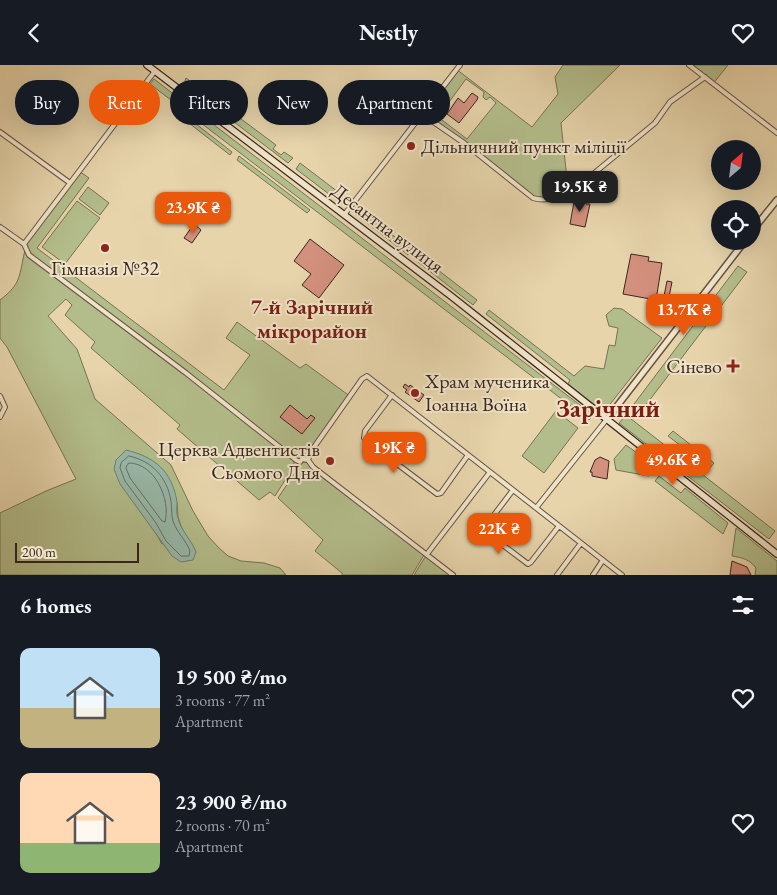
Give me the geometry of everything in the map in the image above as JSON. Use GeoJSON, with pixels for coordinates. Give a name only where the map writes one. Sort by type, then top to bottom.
{"type":"FeatureCollection","features":[{"type":"Feature","properties":{"kind":"main road","name":"Десантна вулиця"},"geometry":{"type":"LineString","coordinates":[[147,65],[607,419],[777,554]]}},
{"type":"Feature","properties":{"kind":"street"},"geometry":{"type":"LineString","coordinates":[[448,80],[460,65]]}},
{"type":"Feature","properties":{"kind":"street"},"geometry":{"type":"LineString","coordinates":[[689,65],[777,133]]}},
{"type":"Feature","properties":{"kind":"street"},"geometry":{"type":"LineString","coordinates":[[24,244],[155,71]]}},
{"type":"Feature","properties":{"kind":"street"},"geometry":{"type":"LineString","coordinates":[[438,125],[464,143],[533,198],[542,201],[572,190],[655,123],[670,102],[705,77]]}},
{"type":"Feature","properties":{"kind":"street"},"geometry":{"type":"LineString","coordinates":[[344,215],[414,125]]}},
{"type":"Feature","properties":{"kind":"street"},"geometry":{"type":"LineString","coordinates":[[0,132],[70,183]]}},
{"type":"Feature","properties":{"kind":"street"},"geometry":{"type":"LineString","coordinates":[[761,220],[777,200]]}},
{"type":"Feature","properties":{"kind":"street"},"geometry":{"type":"LineString","coordinates":[[0,227],[24,244],[29,255],[186,373],[296,460],[300,462],[302,459],[308,460],[313,467],[328,479],[453,575]]}},
{"type":"Feature","properties":{"kind":"street"},"geometry":{"type":"LineString","coordinates":[[536,507],[738,250]]}},
{"type":"Feature","properties":{"kind":"street"},"geometry":{"type":"LineString","coordinates":[[308,460],[312,450],[362,379],[367,376],[622,575]]}},
{"type":"Feature","properties":{"kind":"street"},"geometry":{"type":"LineString","coordinates":[[392,395],[365,431],[364,438],[368,443],[438,494],[441,493],[468,455]]}},
{"type":"Feature","properties":{"kind":"street"},"geometry":{"type":"LineString","coordinates":[[0,396],[5,407],[0,417]]}},
{"type":"Feature","properties":{"kind":"street"},"geometry":{"type":"LineString","coordinates":[[427,554],[490,472]]}},
{"type":"Feature","properties":{"kind":"street"},"geometry":{"type":"LineString","coordinates":[[513,490],[484,528],[484,531],[494,539],[528,564],[559,526]]}},
{"type":"Feature","properties":{"kind":"street"},"geometry":{"type":"LineString","coordinates":[[557,575],[581,543]]}},
{"type":"Feature","properties":{"kind":"street"},"geometry":{"type":"LineString","coordinates":[[593,575],[603,560]]}},
{"type":"Feature","properties":{"kind":"green space"},"geometry":{"type":"Polygon","coordinates":[[[563,65],[620,65],[561,123],[567,179],[574,183],[573,190],[553,198],[543,200],[533,198],[464,143],[438,125],[449,125],[467,139],[496,103],[490,97],[486,100],[483,97],[484,92],[466,79],[450,101],[450,80],[448,80],[456,69],[532,127],[558,94],[555,77],[563,65]]]}},
{"type":"Feature","properties":{"kind":"green space"},"geometry":{"type":"Polygon","coordinates":[[[689,65],[728,65],[713,84],[689,65]]]}},
{"type":"Feature","properties":{"kind":"green space"},"geometry":{"type":"Polygon","coordinates":[[[160,84],[170,91],[170,99],[160,92],[160,84]]]}},
{"type":"Feature","properties":{"kind":"green space"},"geometry":{"type":"Polygon","coordinates":[[[248,124],[276,145],[273,149],[281,155],[284,152],[293,158],[288,163],[238,125],[248,124]]]}},
{"type":"Feature","properties":{"kind":"green space"},"geometry":{"type":"Polygon","coordinates":[[[191,125],[197,125],[232,152],[230,155],[191,125]]]}},
{"type":"Feature","properties":{"kind":"green space"},"geometry":{"type":"Polygon","coordinates":[[[204,125],[214,125],[593,415],[589,420],[204,125]]]}},
{"type":"Feature","properties":{"kind":"green space"},"geometry":{"type":"Polygon","coordinates":[[[239,156],[310,210],[307,213],[237,160],[239,156]]]}},
{"type":"Feature","properties":{"kind":"green space"},"geometry":{"type":"Polygon","coordinates":[[[300,163],[346,198],[342,204],[296,169],[300,163]]]}},
{"type":"Feature","properties":{"kind":"green space"},"geometry":{"type":"Polygon","coordinates":[[[79,171],[89,178],[37,248],[224,390],[250,355],[226,338],[237,322],[300,368],[306,364],[351,397],[308,460],[302,459],[300,462],[163,357],[294,460],[294,466],[275,496],[270,492],[259,500],[177,429],[180,425],[91,348],[95,342],[65,315],[72,305],[66,299],[48,316],[77,349],[95,399],[171,465],[193,511],[208,536],[219,548],[228,556],[241,561],[264,563],[280,568],[286,575],[0,575],[0,513],[76,479],[7,347],[0,338],[0,300],[11,291],[17,282],[25,252],[24,244],[79,171]],[[177,502],[152,526],[162,544],[183,532],[178,517],[177,502]]]}},
{"type":"Feature","properties":{"kind":"green space"},"geometry":{"type":"Polygon","coordinates":[[[88,187],[109,203],[100,215],[79,199],[88,187]]]}},
{"type":"Feature","properties":{"kind":"green space"},"geometry":{"type":"Polygon","coordinates":[[[77,201],[100,218],[65,264],[42,247],[77,201]]]}},
{"type":"Feature","properties":{"kind":"green space"},"geometry":{"type":"Polygon","coordinates":[[[356,207],[412,250],[408,255],[353,212],[356,207]]]}},
{"type":"Feature","properties":{"kind":"green space"},"geometry":{"type":"Polygon","coordinates":[[[421,257],[477,300],[473,305],[418,262],[421,257]]]}},
{"type":"Feature","properties":{"kind":"green space"},"geometry":{"type":"Polygon","coordinates":[[[738,266],[747,272],[639,414],[631,408],[738,266]]]}},
{"type":"Feature","properties":{"kind":"green space"},"geometry":{"type":"Polygon","coordinates":[[[614,308],[622,309],[662,338],[604,412],[568,384],[570,380],[486,314],[489,310],[574,376],[585,366],[604,369],[609,345],[615,346],[618,328],[609,326],[606,315],[614,308]]]}},
{"type":"Feature","properties":{"kind":"green space"},"geometry":{"type":"Polygon","coordinates":[[[556,411],[578,428],[544,473],[522,456],[556,411]]]}},
{"type":"Feature","properties":{"kind":"green space"},"geometry":{"type":"Polygon","coordinates":[[[626,415],[775,531],[769,539],[619,423],[626,415]]]}},
{"type":"Feature","properties":{"kind":"green space"},"geometry":{"type":"Polygon","coordinates":[[[673,431],[714,463],[710,468],[668,436],[673,431]]]}},
{"type":"Feature","properties":{"kind":"green space"},"geometry":{"type":"Polygon","coordinates":[[[626,445],[656,467],[649,476],[616,470],[614,459],[626,445]]]}},
{"type":"Feature","properties":{"kind":"green space"},"geometry":{"type":"Polygon","coordinates":[[[302,462],[306,462],[320,475],[424,555],[412,575],[342,575],[315,551],[323,540],[278,498],[302,462]]]}},
{"type":"Feature","properties":{"kind":"green space"},"geometry":{"type":"Polygon","coordinates":[[[659,476],[681,493],[685,488],[728,523],[723,534],[655,481],[659,476]]]}},
{"type":"Feature","properties":{"kind":"green space"},"geometry":{"type":"Polygon","coordinates":[[[736,528],[777,561],[777,575],[755,575],[756,568],[751,563],[743,558],[732,556],[736,528]]]}},
{"type":"Feature","properties":{"kind":"green space"},"geometry":{"type":"Polygon","coordinates":[[[427,554],[453,575],[414,575],[427,554]]]}},
{"type":"Feature","properties":{"kind":"water"},"geometry":{"type":"Polygon","coordinates":[[[126,450],[154,461],[171,482],[175,491],[179,523],[196,552],[193,560],[181,562],[172,556],[120,484],[114,469],[116,460],[126,450]]]}},
{"type":"Feature","properties":{"kind":"building"},"geometry":{"type":"Polygon","coordinates":[[[472,93],[478,97],[459,123],[450,116],[450,110],[458,98],[464,103],[472,93]]]}},
{"type":"Feature","properties":{"kind":"building"},"geometry":{"type":"Polygon","coordinates":[[[579,197],[586,199],[586,204],[590,204],[585,227],[570,224],[574,202],[578,202],[579,197]]]}},
{"type":"Feature","properties":{"kind":"building"},"geometry":{"type":"Polygon","coordinates":[[[194,224],[201,230],[192,243],[184,238],[194,224]]]}},
{"type":"Feature","properties":{"kind":"building"},"geometry":{"type":"Polygon","coordinates":[[[310,239],[344,265],[319,298],[302,285],[311,274],[294,261],[310,239]]]}},
{"type":"Feature","properties":{"kind":"building"},"geometry":{"type":"Polygon","coordinates":[[[631,254],[649,257],[648,261],[662,263],[656,300],[623,294],[631,254]]]}},
{"type":"Feature","properties":{"kind":"building"},"geometry":{"type":"Polygon","coordinates":[[[667,281],[672,282],[668,302],[670,303],[664,310],[660,305],[661,300],[663,301],[667,281]]]}},
{"type":"Feature","properties":{"kind":"building","name":"Храм мученика Іоанна Воїна"},"geometry":{"type":"Polygon","coordinates":[[[405,384],[409,387],[410,385],[424,395],[419,402],[405,392],[407,390],[403,387],[405,384]]]}},
{"type":"Feature","properties":{"kind":"building"},"geometry":{"type":"Polygon","coordinates":[[[290,405],[307,419],[311,415],[315,418],[302,434],[280,417],[290,405]]]}},
{"type":"Feature","properties":{"kind":"building"},"geometry":{"type":"Polygon","coordinates":[[[600,457],[609,461],[607,479],[592,476],[592,472],[590,472],[595,460],[600,457]]]}},
{"type":"Feature","properties":{"kind":"building"},"geometry":{"type":"Polygon","coordinates":[[[732,561],[747,567],[751,575],[730,575],[732,561]]]}},
{"type":"Feature","properties":{"kind":"place","name":"Дільничний пункт міліції"},"geometry":{"type":"Point","coordinates":[411,146]}},
{"type":"Feature","properties":{"kind":"place","name":"Гімназія №32"},"geometry":{"type":"Point","coordinates":[105,248]}},
{"type":"Feature","properties":{"kind":"place","name":"Сінево"},"geometry":{"type":"Point","coordinates":[733,366]}},
{"type":"Feature","properties":{"kind":"place","name":"Храм мученика Іоанна Воїна"},"geometry":{"type":"Point","coordinates":[415,393]}},
{"type":"Feature","properties":{"kind":"place","name":"Церква Адвентистів Сьомого Дня"},"geometry":{"type":"Point","coordinates":[330,461]}},
{"type":"Feature","properties":{"kind":"district","name":"7-й Зарічний мікрорайон"},"geometry":{"type":"Point","coordinates":[312,318]}},
{"type":"Feature","properties":{"kind":"district","name":"Зарічний"},"geometry":{"type":"Point","coordinates":[608,408]}}]}
